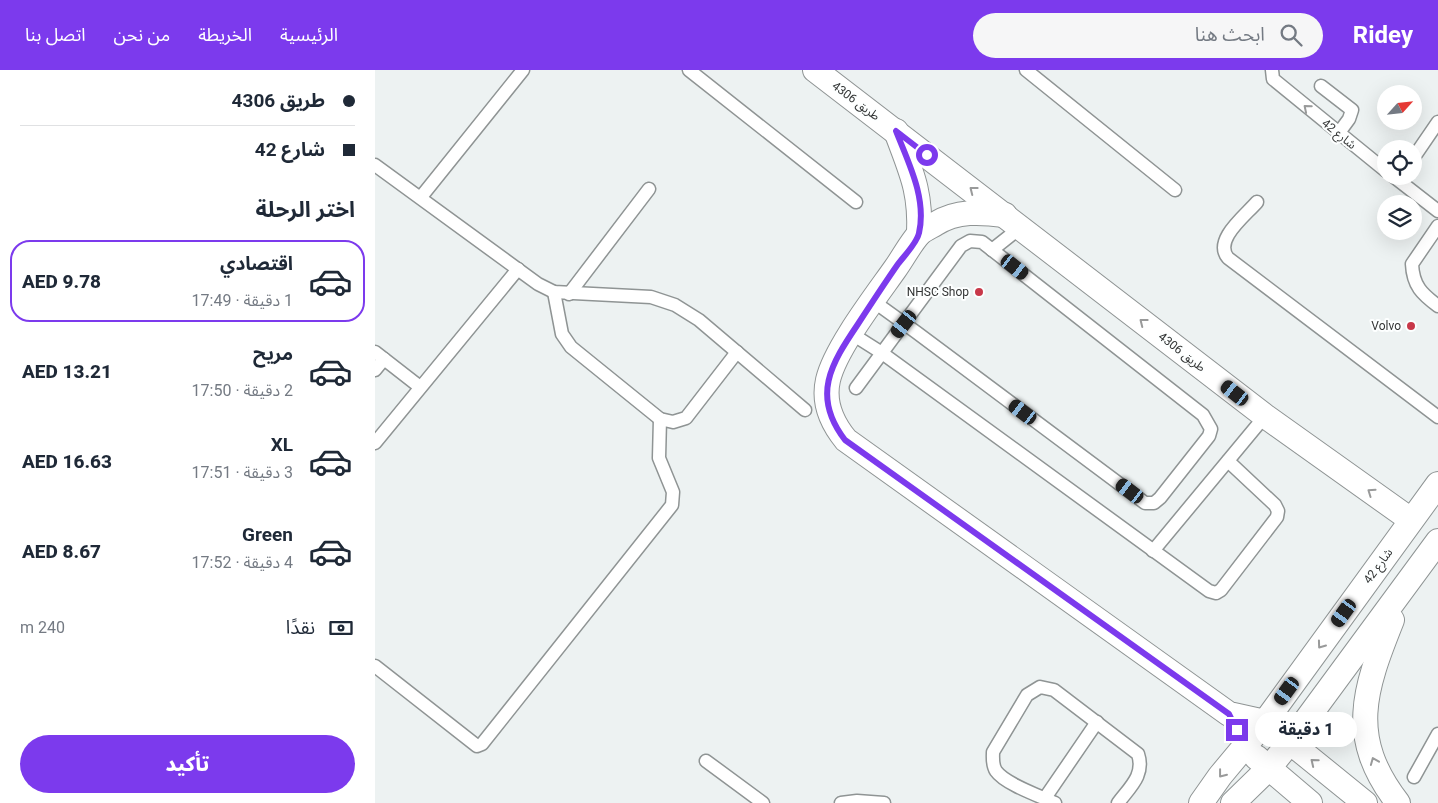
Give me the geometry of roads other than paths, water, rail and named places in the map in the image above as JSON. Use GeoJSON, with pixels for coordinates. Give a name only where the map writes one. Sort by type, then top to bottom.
{"type":"FeatureCollection","features":[{"type":"Feature","properties":{"kind":"street","name":"طريق 4306"},"geometry":{"type":"LineString","coordinates":[[815,70],[1265,416],[1411,520]]}},
{"type":"Feature","properties":{"kind":"street"},"geometry":{"type":"LineString","coordinates":[[896,131],[915,178],[920,206],[919,234]]}},
{"type":"Feature","properties":{"kind":"street"},"geometry":{"type":"LineString","coordinates":[[1013,221],[975,212],[955,215],[936,223],[919,234],[851,334],[831,368],[827,387],[828,410],[832,421],[845,440],[1229,714],[1265,722],[1365,803]]}},
{"type":"Feature","properties":{"kind":"street","name":"شارع 42"},"geometry":{"type":"LineString","coordinates":[[1201,803],[1265,722],[1438,484]]}},
{"type":"Feature","properties":{"kind":"street"},"geometry":{"type":"LineString","coordinates":[[1233,803],[1269,768],[1290,742],[1404,590],[1438,541]]}},
{"type":"Feature","properties":{"kind":"street"},"geometry":{"type":"LineString","coordinates":[[1398,803],[1374,763],[1365,733],[1367,697],[1375,666],[1404,590]]}},
{"type":"Feature","properties":{"kind":"street"},"geometry":{"type":"LineString","coordinates":[[1229,714],[1244,747],[1310,803]]}},
{"type":"Feature","properties":{"kind":"lane"},"geometry":{"type":"LineString","coordinates":[[421,196],[523,70]]}},
{"type":"Feature","properties":{"kind":"lane"},"geometry":{"type":"LineString","coordinates":[[689,70],[856,202]]}},
{"type":"Feature","properties":{"kind":"lane"},"geometry":{"type":"LineString","coordinates":[[1027,70],[1175,190]]}},
{"type":"Feature","properties":{"kind":"lane","name":"شارع 42"},"geometry":{"type":"LineString","coordinates":[[1272,70],[1273,79],[1292,96],[1377,164]]}},
{"type":"Feature","properties":{"kind":"lane"},"geometry":{"type":"LineString","coordinates":[[1321,86],[1352,110],[1349,120],[1339,134]]}},
{"type":"Feature","properties":{"kind":"lane"},"geometry":{"type":"LineString","coordinates":[[1422,145],[1438,122]]}},
{"type":"Feature","properties":{"kind":"lane"},"geometry":{"type":"LineString","coordinates":[[375,165],[421,196],[538,284],[554,292],[651,297],[675,305],[699,320],[805,410]]}},
{"type":"Feature","properties":{"kind":"lane"},"geometry":{"type":"LineString","coordinates":[[1406,185],[1438,211]]}},
{"type":"Feature","properties":{"kind":"lane"},"geometry":{"type":"LineString","coordinates":[[569,294],[649,189]]}},
{"type":"Feature","properties":{"kind":"lane"},"geometry":{"type":"LineString","coordinates":[[1257,202],[1225,239],[1223,248],[1228,258],[1438,417]]}},
{"type":"Feature","properties":{"kind":"lane"},"geometry":{"type":"LineString","coordinates":[[993,250],[1013,221]]}},
{"type":"Feature","properties":{"kind":"lane"},"geometry":{"type":"LineString","coordinates":[[1438,226],[1412,264],[1415,284],[1421,292],[1438,306]]}},
{"type":"Feature","properties":{"kind":"lane"},"geometry":{"type":"LineString","coordinates":[[856,388],[904,324],[961,246],[970,241],[982,242],[1195,409],[1209,423],[1209,436],[1160,498],[1154,502],[1145,503],[904,324],[873,301]]}},
{"type":"Feature","properties":{"kind":"lane"},"geometry":{"type":"LineString","coordinates":[[375,443],[518,269]]}},
{"type":"Feature","properties":{"kind":"lane"},"geometry":{"type":"LineString","coordinates":[[554,292],[562,334],[571,347],[660,419],[673,422],[686,418],[737,352]]}},
{"type":"Feature","properties":{"kind":"lane"},"geometry":{"type":"LineString","coordinates":[[851,334],[882,353],[1153,551],[1209,591],[1216,593],[1221,590],[1277,517],[1279,511],[1275,504],[1228,461]]}},
{"type":"Feature","properties":{"kind":"lane"},"geometry":{"type":"LineString","coordinates":[[375,370],[379,355],[421,387]]}},
{"type":"Feature","properties":{"kind":"lane"},"geometry":{"type":"LineString","coordinates":[[1153,551],[1265,416]]}},
{"type":"Feature","properties":{"kind":"lane"},"geometry":{"type":"LineString","coordinates":[[375,666],[477,746],[482,744],[672,505],[671,485],[659,458],[660,419]]}},
{"type":"Feature","properties":{"kind":"lane"},"geometry":{"type":"LineString","coordinates":[[1097,722],[1050,801],[1004,778],[996,771],[993,763],[993,752],[1027,695],[1041,687],[1054,690],[1097,722],[1133,749],[1140,761],[1140,774],[1118,803]]}},
{"type":"Feature","properties":{"kind":"lane"},"geometry":{"type":"LineString","coordinates":[[1413,778],[1438,734]]}},
{"type":"Feature","properties":{"kind":"lane"},"geometry":{"type":"LineString","coordinates":[[706,762],[763,803]]}},
{"type":"Feature","properties":{"kind":"lane"},"geometry":{"type":"LineString","coordinates":[[841,803],[881,802]]}},
{"type":"Feature","properties":{"kind":"place","name":"NHSC Shop"},"geometry":{"type":"Point","coordinates":[979,292]}},
{"type":"Feature","properties":{"kind":"place","name":"Volvo"},"geometry":{"type":"Point","coordinates":[1411,326]}}]}
